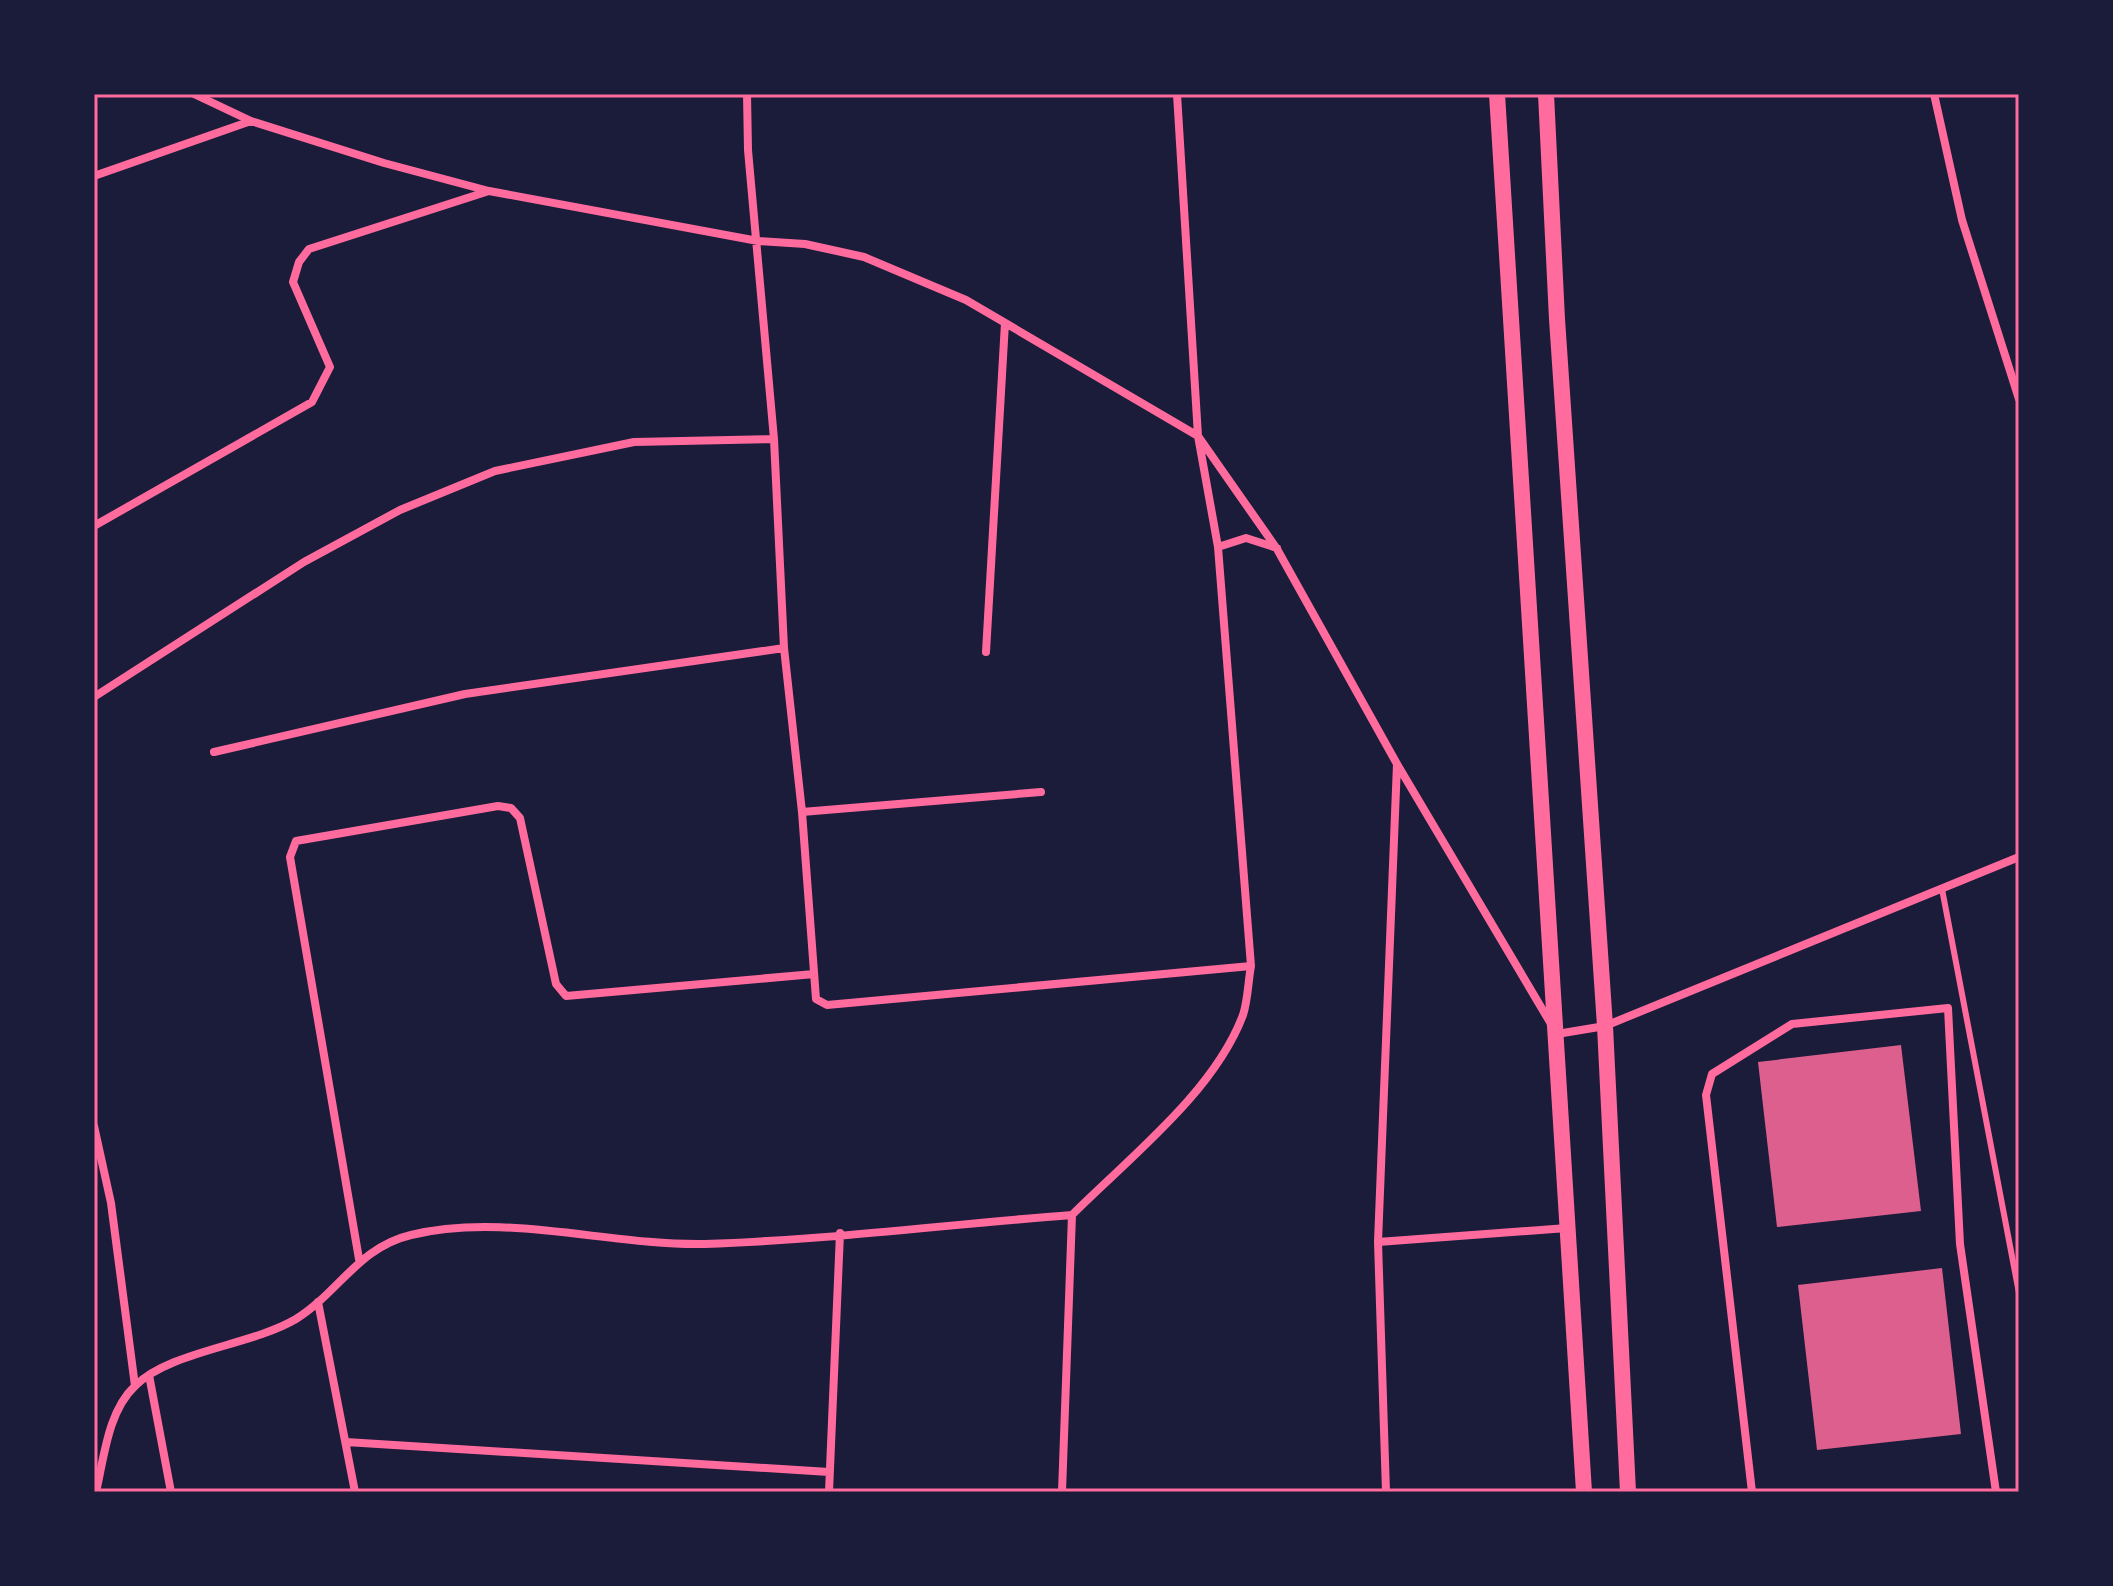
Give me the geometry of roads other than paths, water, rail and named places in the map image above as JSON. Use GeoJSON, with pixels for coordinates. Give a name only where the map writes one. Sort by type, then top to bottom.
{"type":"FeatureCollection","features":[{"type":"Feature","properties":{"kind":"main road"},"geometry":{"type":"LineString","coordinates":[[1497,94],[1584,1492]]}},
{"type":"Feature","properties":{"kind":"main road"},"geometry":{"type":"LineString","coordinates":[[1546,94],[1557,319],[1605,1026],[1628,1492]]}},
{"type":"Feature","properties":{"kind":"street"},"geometry":{"type":"LineString","coordinates":[[194,94],[251,121],[384,163],[489,191],[758,241],[805,244],[864,257],[912,274],[1005,323],[1198,436],[1277,549],[1397,764],[1557,1034],[1605,1026],[2019,857]]}},
{"type":"Feature","properties":{"kind":"street"},"geometry":{"type":"LineString","coordinates":[[747,94],[748,150],[774,439],[784,648],[802,812],[816,999],[827,1005],[1251,966]]}},
{"type":"Feature","properties":{"kind":"street"},"geometry":{"type":"LineString","coordinates":[[96,1492],[117,1415],[135,1386],[149,1375],[271,1331],[318,1302],[359,1259],[381,1245],[410,1235],[442,1230],[553,1232],[704,1244],[1072,1215],[1195,1092],[1225,1053],[1244,1012],[1251,966],[1218,547],[1198,436],[1177,94]]}},
{"type":"Feature","properties":{"kind":"street"},"geometry":{"type":"LineString","coordinates":[[1934,94],[1962,220],[2019,399]]}},
{"type":"Feature","properties":{"kind":"street"},"geometry":{"type":"LineString","coordinates":[[94,176],[251,121]]}},
{"type":"Feature","properties":{"kind":"street"},"geometry":{"type":"LineString","coordinates":[[94,526],[312,402],[330,367],[293,282],[299,262],[309,249],[489,191]]}},
{"type":"Feature","properties":{"kind":"street"},"geometry":{"type":"LineString","coordinates":[[986,652],[1005,323]]}},
{"type":"Feature","properties":{"kind":"street"},"geometry":{"type":"LineString","coordinates":[[94,697],[304,562],[400,510],[495,471],[634,442],[774,439]]}},
{"type":"Feature","properties":{"kind":"street"},"geometry":{"type":"LineString","coordinates":[[1218,547],[1246,538],[1277,549]]}},
{"type":"Feature","properties":{"kind":"street"},"geometry":{"type":"LineString","coordinates":[[214,752],[465,694],[784,648]]}},
{"type":"Feature","properties":{"kind":"street"},"geometry":{"type":"LineString","coordinates":[[1386,1492],[1378,1242],[1397,764]]}},
{"type":"Feature","properties":{"kind":"street"},"geometry":{"type":"LineString","coordinates":[[802,812],[1041,792]]}},
{"type":"Feature","properties":{"kind":"street"},"geometry":{"type":"LineString","coordinates":[[359,1259],[290,857],[296,841],[498,806],[511,808],[520,818],[556,984],[566,996],[814,974]]}},
{"type":"Feature","properties":{"kind":"street"},"geometry":{"type":"LineString","coordinates":[[1752,1492],[1706,1095],[1712,1074],[1792,1024],[1948,1008],[1960,1244],[1996,1492]]}},
{"type":"Feature","properties":{"kind":"street"},"geometry":{"type":"LineString","coordinates":[[94,1126],[111,1203],[135,1386]]}},
{"type":"Feature","properties":{"kind":"street"},"geometry":{"type":"LineString","coordinates":[[1062,1492],[1072,1215]]}},
{"type":"Feature","properties":{"kind":"street"},"geometry":{"type":"LineString","coordinates":[[1378,1242],[1567,1228]]}},
{"type":"Feature","properties":{"kind":"street"},"geometry":{"type":"LineString","coordinates":[[829,1492],[840,1233]]}},
{"type":"Feature","properties":{"kind":"street"},"geometry":{"type":"LineString","coordinates":[[318,1302],[355,1492]]}},
{"type":"Feature","properties":{"kind":"street"},"geometry":{"type":"LineString","coordinates":[[149,1375],[171,1492]]}},
{"type":"Feature","properties":{"kind":"street"},"geometry":{"type":"LineString","coordinates":[[346,1442],[829,1472]]}},
{"type":"Feature","properties":{"kind":"lane"},"geometry":{"type":"LineString","coordinates":[[1942,889],[2019,1293]]}}]}
